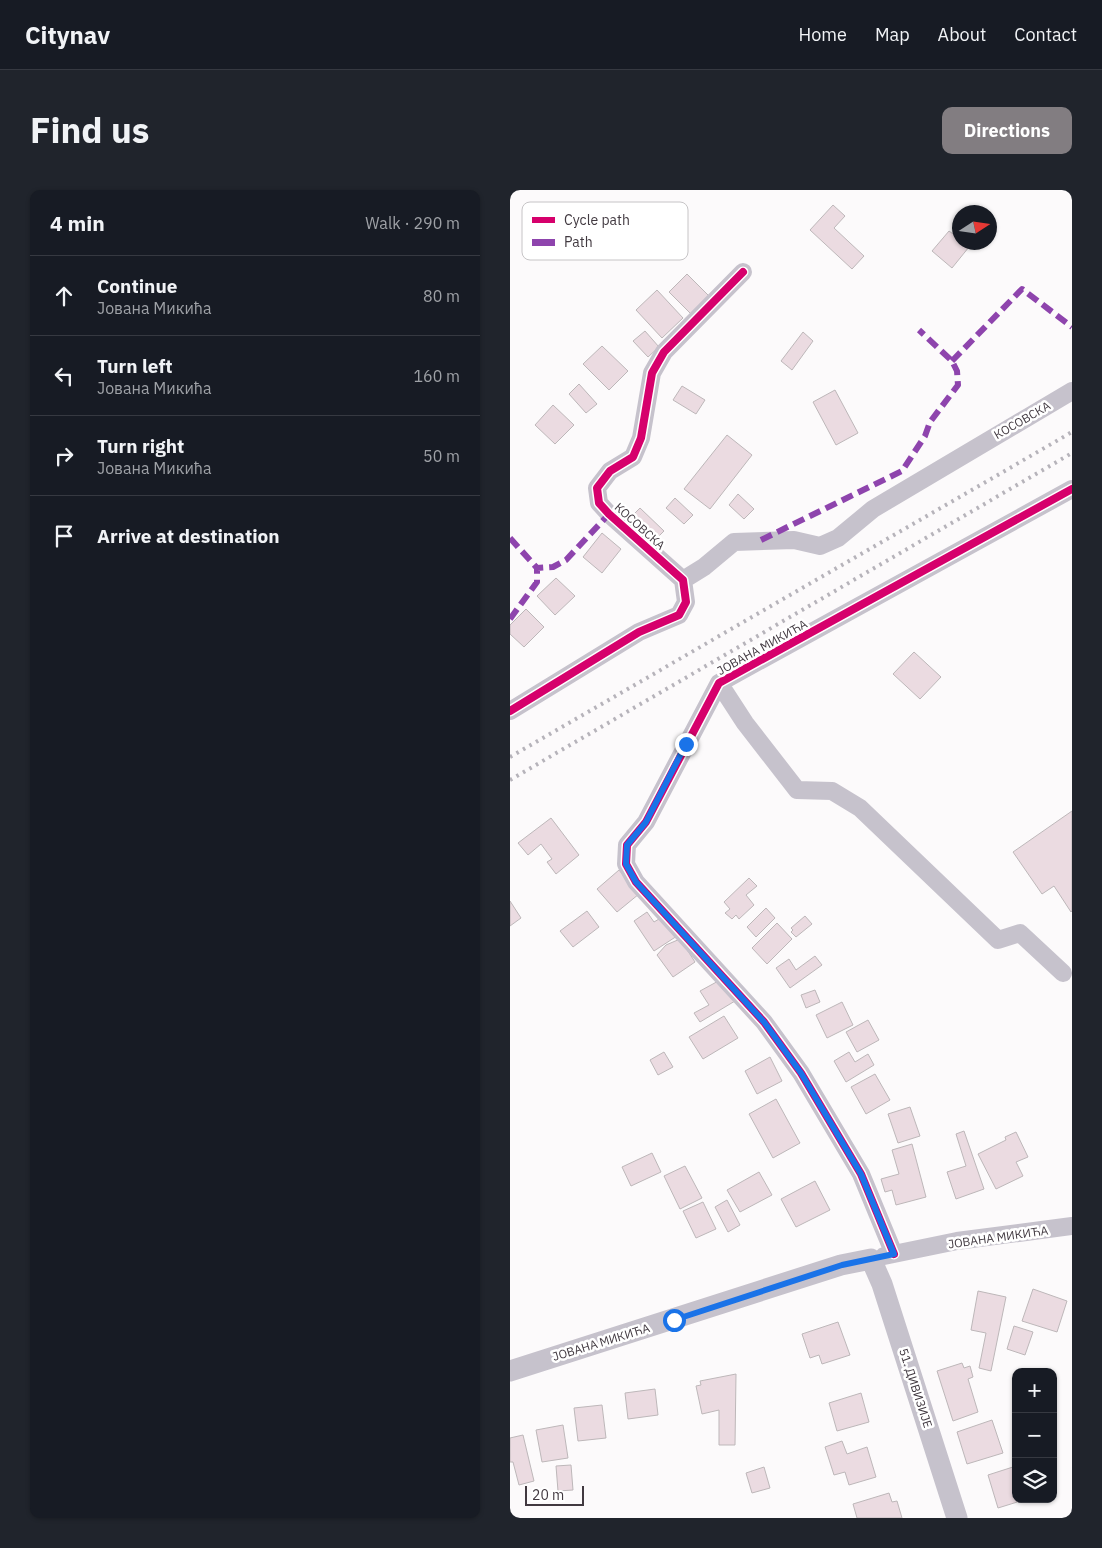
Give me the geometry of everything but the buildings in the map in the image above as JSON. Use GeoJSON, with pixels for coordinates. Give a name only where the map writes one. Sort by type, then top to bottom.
{"type":"FeatureCollection","features":[{"type":"Feature","properties":{"kind":"street","name":"КОСОВСКА"},"geometry":{"type":"LineString","coordinates":[[743,272],[664,352],[652,373],[642,438],[632,457],[610,472],[597,488],[600,503],[609,514],[683,580],[704,568],[734,542],[794,540],[820,546],[838,538],[873,509],[1072,391]]}},
{"type":"Feature","properties":{"kind":"street","name":"ЈОВАНА МИКИЋА"},"geometry":{"type":"LineString","coordinates":[[894,1254],[861,1174],[801,1073],[764,1022],[636,882],[626,864],[627,845],[646,822],[719,683],[1072,489]]}},
{"type":"Feature","properties":{"kind":"street"},"geometry":{"type":"LineString","coordinates":[[510,711],[639,632],[679,615],[686,602],[683,580]]}},
{"type":"Feature","properties":{"kind":"street"},"geometry":{"type":"LineString","coordinates":[[719,683],[745,723],[797,790],[832,791],[860,808],[998,940],[1020,933],[1063,973]]}},
{"type":"Feature","properties":{"kind":"street","name":"ЈОВАНА МИКИЋА"},"geometry":{"type":"LineString","coordinates":[[510,1371],[842,1265],[957,1241],[1072,1226]]}},
{"type":"Feature","properties":{"kind":"street","name":"51. ДИВИЗИЈЕ"},"geometry":{"type":"LineString","coordinates":[[872,1259],[882,1284],[957,1518]]}},
{"type":"Feature","properties":{"kind":"railway"},"geometry":{"type":"LineString","coordinates":[[510,757],[1072,432]]}},
{"type":"Feature","properties":{"kind":"railway"},"geometry":{"type":"LineString","coordinates":[[510,780],[1072,453]]}},
{"type":"Feature","properties":{"kind":"marked path"},"geometry":{"type":"LineString","coordinates":[[952,361],[1022,289],[1072,327]]}},
{"type":"Feature","properties":{"kind":"marked path"},"geometry":{"type":"LineString","coordinates":[[761,540],[902,471],[925,436],[930,422],[958,385],[957,371],[952,361],[919,330]]}},
{"type":"Feature","properties":{"kind":"marked path"},"geometry":{"type":"LineString","coordinates":[[510,619],[537,582],[537,568],[553,567],[566,560],[609,514]]}},
{"type":"Feature","properties":{"kind":"marked path"},"geometry":{"type":"LineString","coordinates":[[510,538],[537,568]]}},
{"type":"Feature","properties":{"kind":"cycle path"},"geometry":{"type":"LineString","coordinates":[[510,711],[639,632],[679,615],[686,602],[683,580],[609,514],[599,503],[597,488],[610,471],[633,457],[641,438],[652,373],[664,352],[743,272]]}},
{"type":"Feature","properties":{"kind":"cycle path"},"geometry":{"type":"LineString","coordinates":[[894,1254],[861,1174],[801,1073],[764,1022],[636,882],[626,864],[627,845],[646,822],[719,683],[1072,489]]}},
{"type":"Feature","properties":{"kind":"route"},"geometry":{"type":"LineString","coordinates":[[674,1320],[842,1265],[894,1254],[888,1235],[861,1174],[801,1073],[764,1022],[636,882],[626,864],[627,845],[646,822],[686,744]]}}]}
